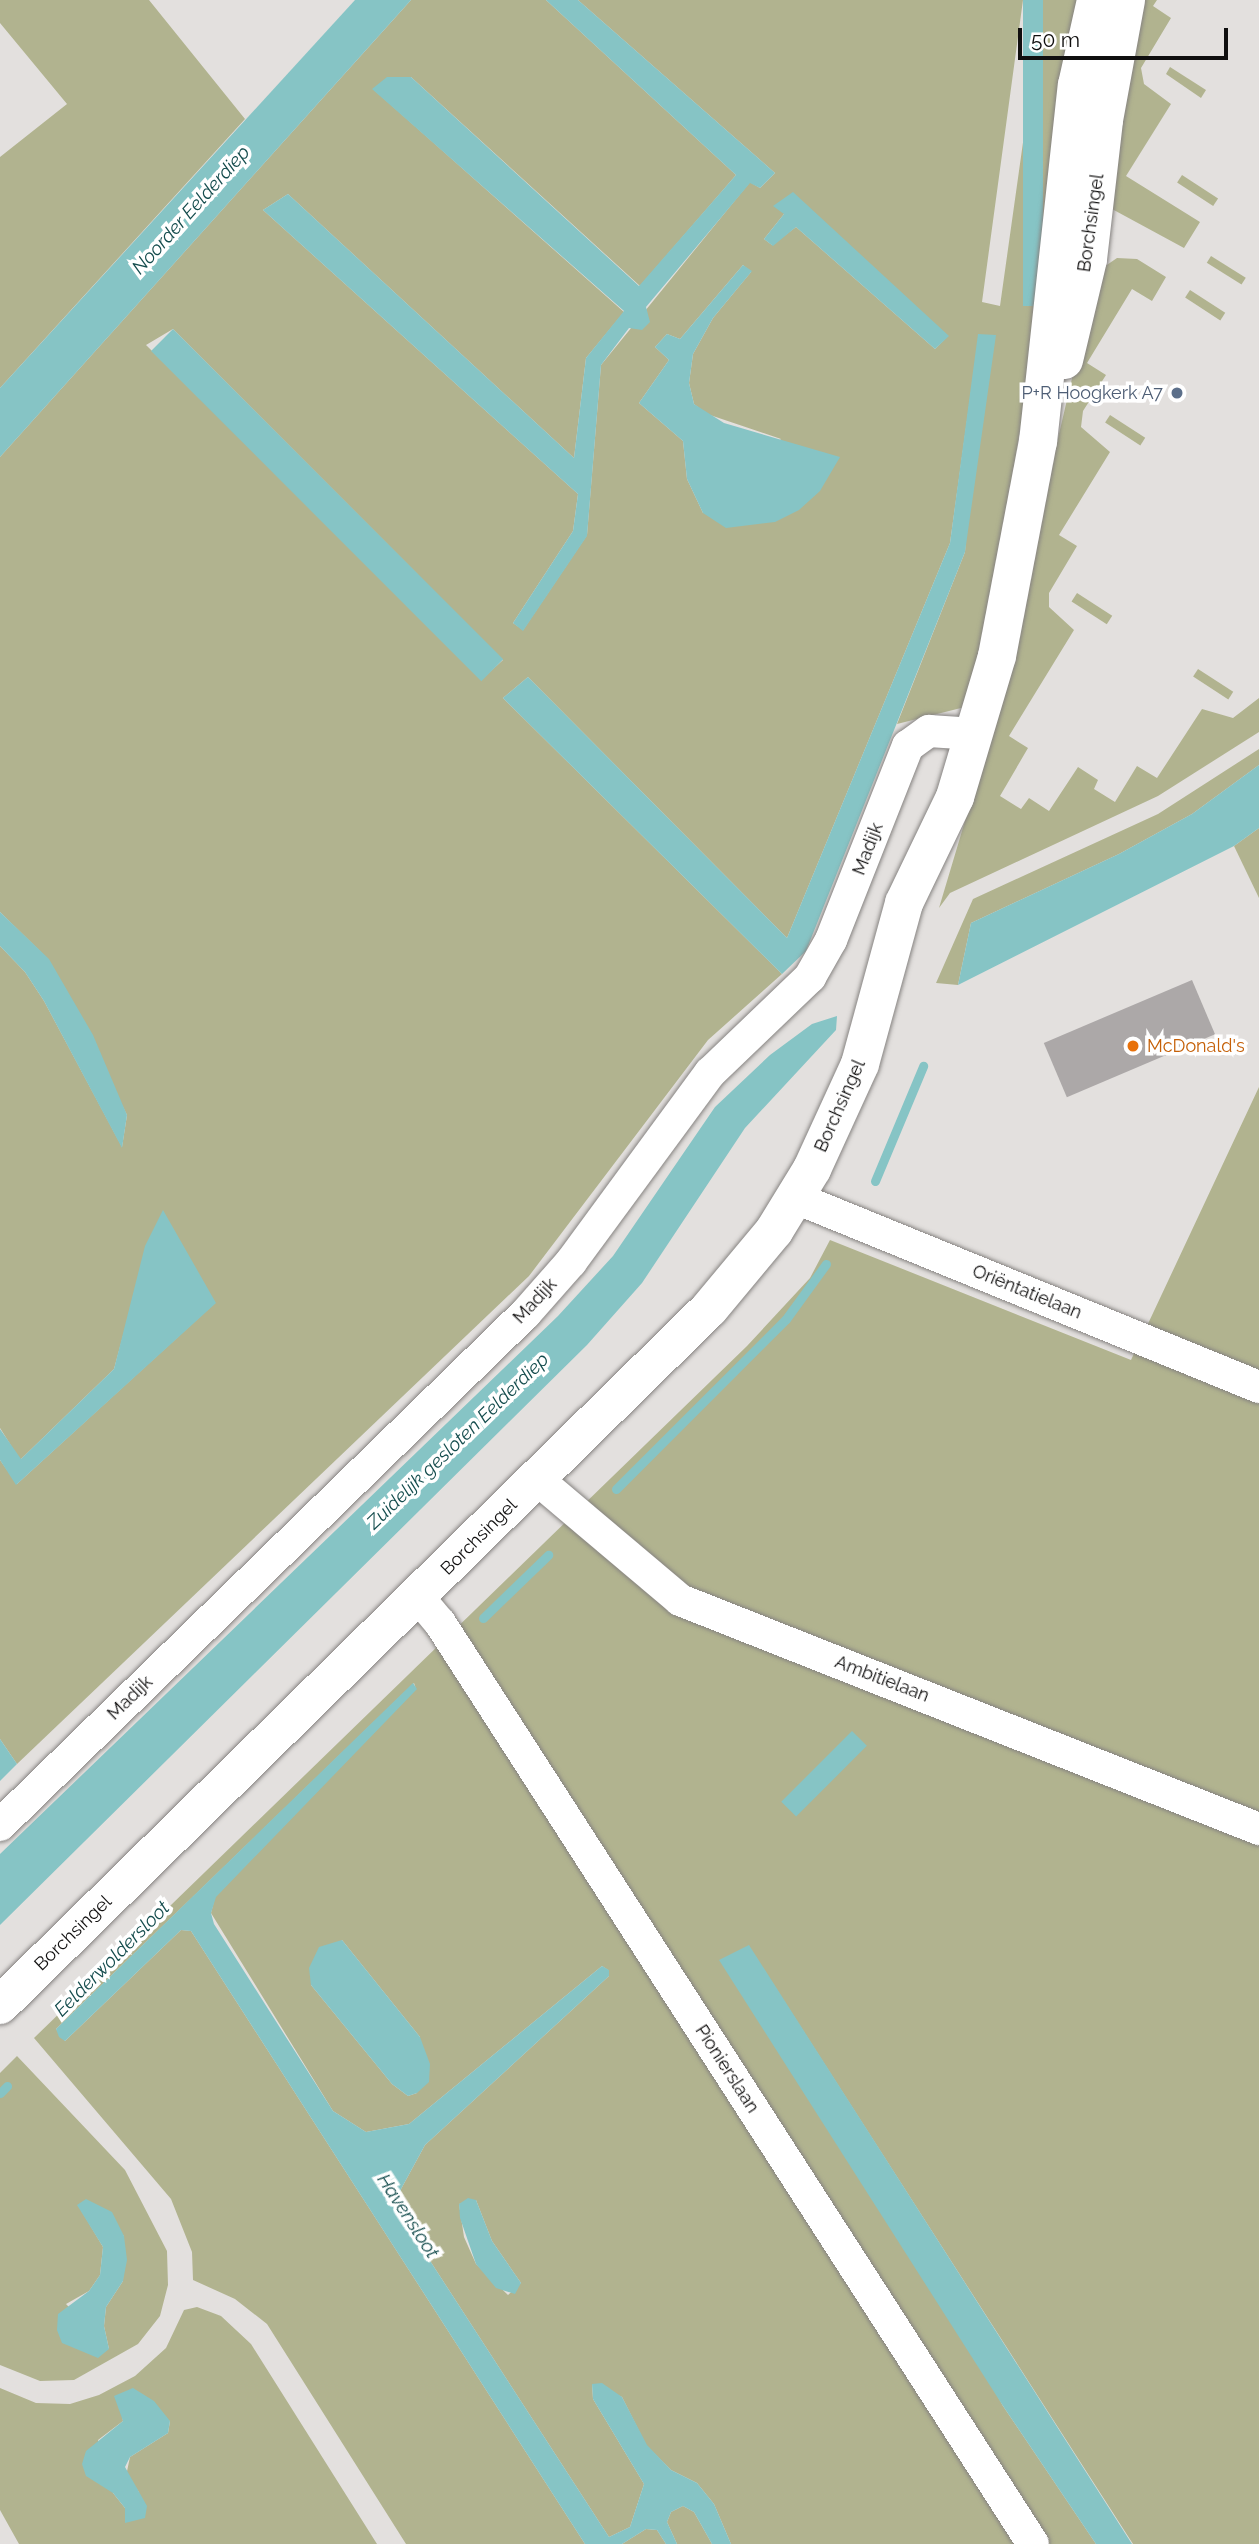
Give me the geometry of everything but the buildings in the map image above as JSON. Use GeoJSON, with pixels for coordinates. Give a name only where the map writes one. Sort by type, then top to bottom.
{"type":"FeatureCollection","features":[{"type":"Feature","properties":{"kind":"main road","name":"Borchsingel"},"geometry":{"type":"LineString","coordinates":[[0,2005],[709,1309],[749,1264],[796,1198],[828,1138],[877,1011],[885,958],[904,903],[955,797],[975,734],[1016,572],[1038,442],[1077,85],[1096,0]]}},
{"type":"Feature","properties":{"kind":"main road","name":"Borchsingel"},"geometry":{"type":"LineString","coordinates":[[1038,442],[1068,349],[1088,259],[1104,120],[1126,0]]}},
{"type":"Feature","properties":{"kind":"street","name":"Madijk"},"geometry":{"type":"LineString","coordinates":[[0,1825],[526,1313],[570,1262],[710,1073],[810,977],[835,930],[908,746],[929,731],[975,734]]}},
{"type":"Feature","properties":{"kind":"street","name":"Oriëntatielaan"},"geometry":{"type":"LineString","coordinates":[[796,1198],[1259,1387]]}},
{"type":"Feature","properties":{"kind":"street","name":"Ambitielaan"},"geometry":{"type":"LineString","coordinates":[[537,1479],[680,1600],[1259,1829]]}},
{"type":"Feature","properties":{"kind":"street","name":"Pionierslaan"},"geometry":{"type":"LineString","coordinates":[[418,1597],[447,1634],[1033,2544]]}},
{"type":"Feature","properties":{"kind":"green space"},"geometry":{"type":"Polygon","coordinates":[[[0,0],[149,0],[245,119],[0,388],[0,157],[67,104],[0,23],[0,0]]]}},
{"type":"Feature","properties":{"kind":"green space"},"geometry":{"type":"Polygon","coordinates":[[[411,0],[546,0],[736,175],[640,286],[411,77],[373,89],[624,312],[586,358],[574,458],[288,194],[263,210],[578,494],[573,531],[513,623],[523,630],[587,535],[601,365],[750,182],[760,188],[775,173],[578,0],[1023,0],[982,302],[1000,306],[1043,0],[1086,0],[993,605],[965,707],[897,724],[965,552],[979,334],[950,543],[787,938],[528,677],[503,698],[782,974],[708,1040],[529,1276],[17,1764],[0,1739],[0,1460],[17,1484],[215,1303],[136,1288],[114,1369],[20,1460],[0,1428],[0,946],[25,972],[44,1001],[122,1147],[127,1115],[48,959],[0,912],[0,457],[411,0]],[[784,214],[764,239],[772,245],[796,227],[935,349],[948,336],[784,214]],[[743,265],[680,339],[667,334],[655,347],[669,360],[639,403],[683,441],[687,479],[703,513],[781,439],[707,414],[694,404],[689,383],[693,354],[713,318],[751,272],[743,265]],[[173,329],[146,345],[483,678],[503,660],[173,329]]]}},
{"type":"Feature","properties":{"kind":"green space"},"geometry":{"type":"Polygon","coordinates":[[[1136,0],[1157,0],[1153,6],[1171,18],[1141,68],[1144,84],[1171,104],[1126,176],[1200,222],[1184,248],[1112,209],[1136,0]]]}},
{"type":"Feature","properties":{"kind":"green space"},"geometry":{"type":"Polygon","coordinates":[[[1170,67],[1206,90],[1201,98],[1166,74],[1170,67]]]}},
{"type":"Feature","properties":{"kind":"green space"},"geometry":{"type":"Polygon","coordinates":[[[1182,175],[1218,198],[1213,206],[1177,183],[1182,175]]]}},
{"type":"Feature","properties":{"kind":"green space"},"geometry":{"type":"Polygon","coordinates":[[[1211,256],[1246,278],[1242,285],[1207,263],[1211,256]]]}},
{"type":"Feature","properties":{"kind":"green space"},"geometry":{"type":"Polygon","coordinates":[[[1117,258],[1137,259],[1166,277],[1152,301],[1132,289],[1087,363],[1106,375],[1083,411],[1081,427],[1110,452],[1059,535],[1077,546],[1049,593],[1049,607],[1074,630],[1009,736],[1028,748],[1000,796],[1021,809],[1029,798],[1049,811],[1078,767],[1098,780],[1094,789],[1115,802],[1137,766],[1157,778],[1202,709],[1233,718],[1259,698],[1259,732],[1158,796],[950,893],[939,908],[982,764],[1094,284],[1101,269],[1117,258]]]}},
{"type":"Feature","properties":{"kind":"green space"},"geometry":{"type":"Polygon","coordinates":[[[1190,290],[1225,313],[1220,320],[1185,298],[1190,290]]]}},
{"type":"Feature","properties":{"kind":"green space"},"geometry":{"type":"Polygon","coordinates":[[[1110,415],[1145,438],[1140,445],[1105,423],[1110,415]]]}},
{"type":"Feature","properties":{"kind":"green space"},"geometry":{"type":"Polygon","coordinates":[[[1077,593],[1112,616],[1107,624],[1072,601],[1077,593]]]}},
{"type":"Feature","properties":{"kind":"green space"},"geometry":{"type":"Polygon","coordinates":[[[1198,669],[1233,692],[1228,699],[1193,677],[1198,669]]]}},
{"type":"Feature","properties":{"kind":"green space"},"geometry":{"type":"Polygon","coordinates":[[[1259,749],[1259,765],[1192,814],[1119,854],[971,923],[958,985],[936,983],[973,899],[1158,814],[1259,749]]]}},
{"type":"Feature","properties":{"kind":"green space"},"geometry":{"type":"Polygon","coordinates":[[[1259,828],[1259,898],[1234,846],[1259,828]]]}},
{"type":"Feature","properties":{"kind":"green space"},"geometry":{"type":"Polygon","coordinates":[[[1259,1087],[1259,2544],[1133,2544],[748,1945],[1003,2406],[1096,2544],[731,2544],[714,2504],[697,2483],[671,2470],[646,2445],[622,2397],[592,2384],[593,2399],[644,2484],[630,2527],[609,2537],[401,2216],[401,2189],[425,2145],[609,1976],[608,1970],[602,1966],[409,2124],[366,2132],[333,2111],[211,1913],[215,1897],[416,1689],[414,1683],[56,2029],[65,2041],[181,1930],[191,1931],[585,2544],[406,2544],[267,2324],[235,2299],[193,2280],[192,2252],[171,2199],[34,2038],[747,1346],[810,1278],[830,1240],[1131,1360],[1259,1087]],[[342,1940],[311,1985],[392,2084],[408,2096],[417,2093],[420,2037],[342,1940]],[[476,2200],[459,2204],[464,2237],[476,2264],[508,2295],[521,2283],[492,2241],[476,2200]]]}},
{"type":"Feature","properties":{"kind":"green space"},"geometry":{"type":"Polygon","coordinates":[[[17,2056],[125,2170],[167,2251],[168,2285],[160,2316],[138,2344],[74,2380],[40,2381],[0,2365],[0,2073],[17,2056]],[[78,2205],[103,2247],[100,2275],[89,2291],[66,2304],[109,2349],[104,2326],[106,2307],[123,2281],[124,2236],[78,2205]]]}},
{"type":"Feature","properties":{"kind":"green space"},"geometry":{"type":"Polygon","coordinates":[[[197,2307],[221,2316],[251,2344],[377,2544],[19,2544],[0,2510],[0,2388],[36,2403],[70,2404],[99,2395],[135,2376],[166,2348],[184,2310],[197,2307]],[[121,2410],[123,2421],[98,2440],[113,2493],[125,2508],[139,2492],[126,2476],[130,2457],[168,2433],[170,2421],[121,2410]]]}},
{"type":"Feature","properties":{"kind":"green space"},"geometry":{"type":"Polygon","coordinates":[[[683,2506],[694,2512],[712,2544],[677,2544],[667,2522],[671,2512],[683,2506]]]}},
{"type":"Feature","properties":{"kind":"green space"},"geometry":{"type":"Polygon","coordinates":[[[646,2529],[657,2530],[666,2544],[622,2544],[646,2529]]]}},
{"type":"Feature","properties":{"kind":"water","name":"Noorder Eelderdiep"},"geometry":{"type":"Polygon","coordinates":[[[355,0],[411,0],[0,457],[0,388],[355,0]]]}},
{"type":"Feature","properties":{"kind":"water"},"geometry":{"type":"Polygon","coordinates":[[[546,0],[578,0],[775,173],[760,188],[750,183],[646,307],[650,322],[642,330],[629,328],[601,365],[587,536],[523,631],[513,623],[573,531],[578,494],[263,210],[288,194],[574,458],[586,358],[624,311],[372,89],[387,77],[411,77],[639,286],[736,175],[546,0]]]}},
{"type":"Feature","properties":{"kind":"water"},"geometry":{"type":"Polygon","coordinates":[[[1023,0],[1043,0],[1043,306],[1023,306],[1023,0]]]}},
{"type":"Feature","properties":{"kind":"water"},"geometry":{"type":"Polygon","coordinates":[[[793,192],[949,336],[935,349],[796,227],[773,246],[764,239],[784,214],[773,206],[793,192]]]}},
{"type":"Feature","properties":{"kind":"water"},"geometry":{"type":"Polygon","coordinates":[[[743,265],[752,271],[713,318],[693,354],[689,383],[694,404],[724,423],[840,457],[820,491],[799,510],[775,522],[726,528],[703,513],[687,479],[683,441],[639,403],[669,360],[655,347],[667,334],[680,339],[743,265]]]}},
{"type":"Feature","properties":{"kind":"water"},"geometry":{"type":"Polygon","coordinates":[[[173,329],[503,659],[481,681],[151,351],[173,329]]]}},
{"type":"Feature","properties":{"kind":"water"},"geometry":{"type":"Polygon","coordinates":[[[978,334],[996,335],[965,552],[806,951],[782,974],[503,698],[528,677],[787,938],[950,543],[978,334]]]}},
{"type":"Feature","properties":{"kind":"water"},"geometry":{"type":"Polygon","coordinates":[[[1259,765],[1259,828],[1234,846],[958,985],[971,923],[1119,854],[1192,814],[1259,765]]]}},
{"type":"Feature","properties":{"kind":"water"},"geometry":{"type":"Polygon","coordinates":[[[0,912],[49,959],[93,1035],[127,1115],[122,1148],[44,1001],[25,972],[0,946],[0,912]]]}},
{"type":"Feature","properties":{"kind":"water","name":"Zuidelijk gesloten Eelderdiep"},"geometry":{"type":"Polygon","coordinates":[[[837,1016],[836,1030],[745,1128],[642,1283],[587,1345],[0,1925],[0,1854],[558,1316],[613,1256],[715,1107],[770,1055],[812,1024],[837,1016]]]}},
{"type":"Feature","properties":{"kind":"water"},"geometry":{"type":"Polygon","coordinates":[[[163,1210],[216,1303],[16,1485],[0,1460],[0,1429],[21,1459],[114,1369],[145,1246],[163,1210]]]}},
{"type":"Feature","properties":{"kind":"water"},"geometry":{"type":"Polygon","coordinates":[[[413,1683],[417,1689],[216,1897],[211,1913],[214,1924],[333,2111],[366,2132],[409,2124],[602,1966],[609,1970],[609,1976],[425,2145],[401,2189],[401,2216],[609,2537],[630,2527],[644,2484],[593,2399],[592,2384],[602,2383],[622,2397],[647,2445],[671,2470],[697,2483],[714,2504],[731,2544],[712,2544],[694,2512],[683,2506],[671,2512],[667,2522],[677,2544],[666,2544],[657,2530],[646,2529],[622,2544],[585,2544],[191,1931],[181,1930],[65,2041],[59,2037],[56,2029],[413,1683]]]}},
{"type":"Feature","properties":{"kind":"water"},"geometry":{"type":"Polygon","coordinates":[[[852,1731],[867,1746],[796,1817],[781,1802],[852,1731]]]}},
{"type":"Feature","properties":{"kind":"water"},"geometry":{"type":"Polygon","coordinates":[[[0,1739],[17,1764],[0,1781],[0,1739]]]}},
{"type":"Feature","properties":{"kind":"water"},"geometry":{"type":"Polygon","coordinates":[[[342,1940],[420,2037],[430,2064],[429,2082],[417,2093],[408,2096],[392,2084],[311,1985],[309,1968],[319,1947],[342,1940]]]}},
{"type":"Feature","properties":{"kind":"water"},"geometry":{"type":"Polygon","coordinates":[[[749,1945],[1132,2544],[1096,2544],[1003,2406],[719,1960],[749,1945]]]}},
{"type":"Feature","properties":{"kind":"water"},"geometry":{"type":"Polygon","coordinates":[[[468,2198],[476,2200],[492,2241],[521,2283],[515,2294],[496,2288],[476,2264],[460,2218],[459,2204],[468,2198]]]}},
{"type":"Feature","properties":{"kind":"water"},"geometry":{"type":"Polygon","coordinates":[[[86,2199],[112,2212],[124,2236],[127,2260],[123,2281],[106,2307],[104,2326],[109,2349],[98,2358],[62,2343],[57,2330],[58,2314],[89,2291],[100,2275],[103,2247],[77,2205],[86,2199]]]}},
{"type":"Feature","properties":{"kind":"water"},"geometry":{"type":"Polygon","coordinates":[[[133,2388],[154,2401],[170,2421],[168,2433],[130,2457],[125,2467],[147,2506],[145,2518],[125,2523],[125,2508],[113,2493],[86,2476],[82,2464],[86,2451],[123,2421],[114,2396],[133,2388]]]}},
{"type":"Feature","properties":{"kind":"waterway"},"geometry":{"type":"LineString","coordinates":[[875,1181],[923,1066]]}},
{"type":"Feature","properties":{"kind":"waterway"},"geometry":{"type":"LineString","coordinates":[[616,1489],[786,1319],[826,1264]]}},
{"type":"Feature","properties":{"kind":"waterway"},"geometry":{"type":"LineString","coordinates":[[483,1618],[548,1555]]}},
{"type":"Feature","properties":{"kind":"waterway","name":"Eelderwoldersloot"},"geometry":{"type":"LineString","coordinates":[[0,2093],[7,2086]]}},
{"type":"Feature","properties":{"kind":"place","name":"P+R Hoogkerk A7"},"geometry":{"type":"Point","coordinates":[1177,393]}},
{"type":"Feature","properties":{"kind":"place","name":"McDonald's"},"geometry":{"type":"Point","coordinates":[1133,1046]}},
{"type":"Feature","properties":{"kind":"water label","name":"Havensloot"},"geometry":{"type":"Point","coordinates":[408,2216]}}]}
